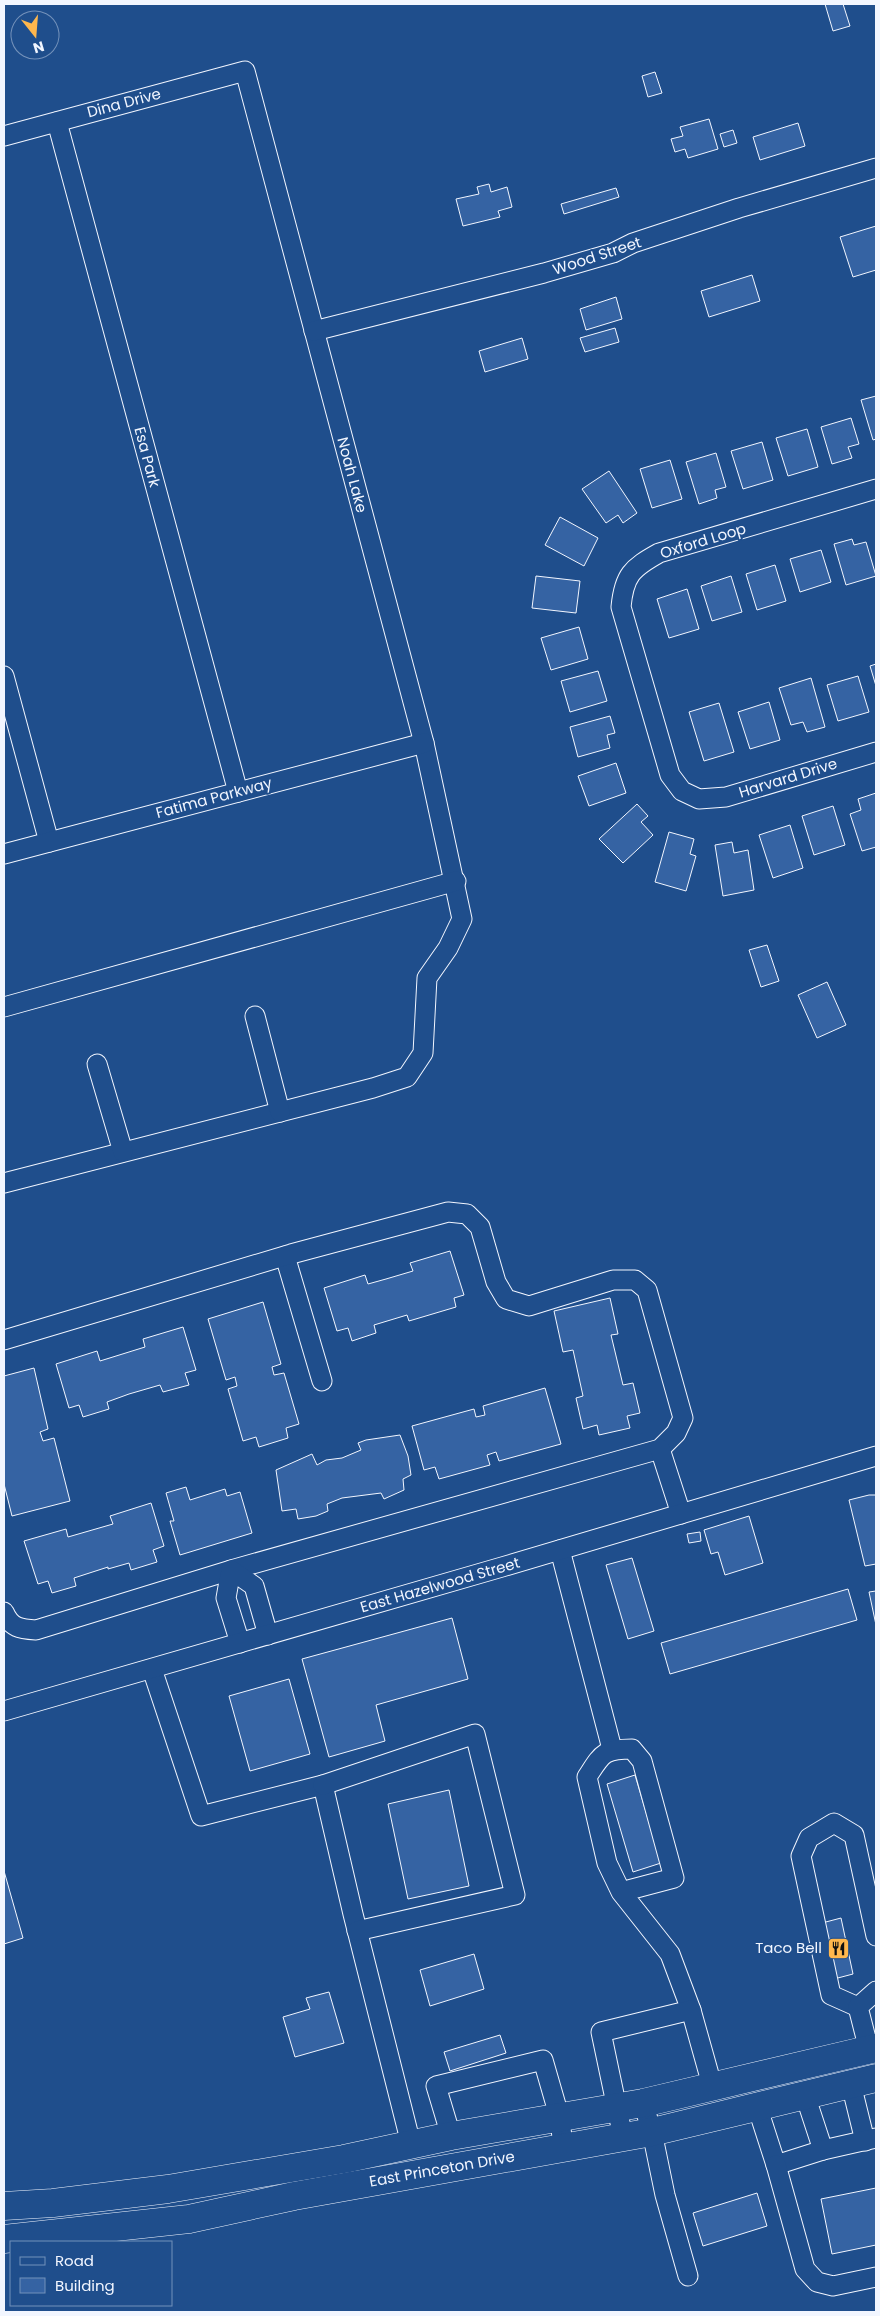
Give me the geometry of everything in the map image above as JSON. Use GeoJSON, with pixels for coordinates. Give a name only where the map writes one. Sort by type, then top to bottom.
{"type":"FeatureCollection","features":[{"type":"Feature","properties":{"kind":"highway","name":"East Princeton Drive"},"geometry":{"type":"LineString","coordinates":[[4,2206],[62,2202],[168,2189],[344,2159],[451,2136],[560,2119],[630,2105],[872,2049]]}},
{"type":"Feature","properties":{"kind":"highway"},"geometry":{"type":"LineString","coordinates":[[867,2080],[872,2049]]}},
{"type":"Feature","properties":{"kind":"highway","name":"East Princeton Drive"},"geometry":{"type":"LineString","coordinates":[[4,2239],[189,2219],[294,2196],[652,2132],[867,2080]]}},
{"type":"Feature","properties":{"kind":"street","name":"Dina Drive"},"geometry":{"type":"LineString","coordinates":[[4,136],[245,71]]}},
{"type":"Feature","properties":{"kind":"street","name":"Noah Lake"},"geometry":{"type":"LineString","coordinates":[[4,1183],[373,1088],[407,1077],[423,1054],[426,978],[448,948],[462,919],[456,881],[424,742],[245,71]]}},
{"type":"Feature","properties":{"kind":"street","name":"Esa Park"},"geometry":{"type":"LineString","coordinates":[[57,122],[238,792]]}},
{"type":"Feature","properties":{"kind":"street","name":"Wood Street"},"geometry":{"type":"LineString","coordinates":[[314,331],[544,273],[613,253],[633,243],[739,208],[876,169]]}},
{"type":"Feature","properties":{"kind":"street","name":"Oxford Loop"},"geometry":{"type":"LineString","coordinates":[[699,799],[682,791],[670,775],[621,607],[623,586],[636,566],[659,553],[876,489]]}},
{"type":"Feature","properties":{"kind":"street"},"geometry":{"type":"LineString","coordinates":[[4,676],[49,842]]}},
{"type":"Feature","properties":{"kind":"street","name":"Fatima Parkway"},"geometry":{"type":"LineString","coordinates":[[4,854],[424,742]]}},
{"type":"Feature","properties":{"kind":"street","name":"Harvard Drive"},"geometry":{"type":"LineString","coordinates":[[699,799],[726,798],[876,752]]}},
{"type":"Feature","properties":{"kind":"street"},"geometry":{"type":"LineString","coordinates":[[4,1007],[456,881]]}},
{"type":"Feature","properties":{"kind":"street"},"geometry":{"type":"LineString","coordinates":[[255,1016],[280,1112]]}},
{"type":"Feature","properties":{"kind":"street"},"geometry":{"type":"LineString","coordinates":[[97,1064],[123,1152]]}},
{"type":"Feature","properties":{"kind":"street"},"geometry":{"type":"LineString","coordinates":[[4,1340],[286,1256],[448,1212],[467,1214],[480,1227],[496,1282],[506,1299],[529,1306],[613,1280],[635,1280],[647,1290],[683,1418],[676,1433],[660,1448],[232,1570],[36,1630],[20,1629],[9,1623],[4,1612]]}},
{"type":"Feature","properties":{"kind":"street"},"geometry":{"type":"LineString","coordinates":[[286,1256],[322,1380]]}},
{"type":"Feature","properties":{"kind":"street"},"geometry":{"type":"LineString","coordinates":[[660,1448],[682,1514]]}},
{"type":"Feature","properties":{"kind":"street","name":"East Hazelwood Street"},"geometry":{"type":"LineString","coordinates":[[4,1711],[560,1550],[876,1456]]}},
{"type":"Feature","properties":{"kind":"street"},"geometry":{"type":"LineString","coordinates":[[560,1550],[612,1749]]}},
{"type":"Feature","properties":{"kind":"street"},"geometry":{"type":"LineString","coordinates":[[232,1570],[254,1586],[268,1635]]}},
{"type":"Feature","properties":{"kind":"street"},"geometry":{"type":"LineString","coordinates":[[232,1570],[226,1598],[240,1643]]}},
{"type":"Feature","properties":{"kind":"street"},"geometry":{"type":"LineString","coordinates":[[152,1669],[201,1816],[323,1785],[475,1734],[515,1895],[357,1931]]}},
{"type":"Feature","properties":{"kind":"street"},"geometry":{"type":"LineString","coordinates":[[621,1892],[674,1878],[642,1761],[632,1750],[612,1749],[602,1754],[587,1777],[607,1864],[621,1892],[670,1954],[691,2010],[712,2085]]}},
{"type":"Feature","properties":{"kind":"street"},"geometry":{"type":"LineString","coordinates":[[323,1785],[357,1931],[411,2144]]}},
{"type":"Feature","properties":{"kind":"street"},"geometry":{"type":"LineString","coordinates":[[872,2049],[858,2007],[831,1995],[801,1856],[809,1838],[834,1823],[854,1834],[876,1936]]}},
{"type":"Feature","properties":{"kind":"street"},"geometry":{"type":"LineString","coordinates":[[858,2007],[876,1991]]}},
{"type":"Feature","properties":{"kind":"street"},"geometry":{"type":"LineString","coordinates":[[688,2276],[664,2194],[652,2132],[630,2105],[601,2032],[691,2010]]}},
{"type":"Feature","properties":{"kind":"street"},"geometry":{"type":"LineString","coordinates":[[451,2136],[436,2086],[543,2060],[560,2119],[563,2147]]}},
{"type":"Feature","properties":{"kind":"street"},"geometry":{"type":"LineString","coordinates":[[776,2164],[823,2150],[870,2140],[867,2080]]}},
{"type":"Feature","properties":{"kind":"street"},"geometry":{"type":"LineString","coordinates":[[805,2094],[823,2150]]}},
{"type":"Feature","properties":{"kind":"street"},"geometry":{"type":"LineString","coordinates":[[623,2137],[630,2105]]}},
{"type":"Feature","properties":{"kind":"street"},"geometry":{"type":"LineString","coordinates":[[757,2106],[776,2164],[805,2269],[816,2282],[833,2286],[876,2277]]}},
{"type":"Feature","properties":{"kind":"building"},"geometry":{"type":"Polygon","coordinates":[[[825,4],[843,4],[850,26],[833,31],[825,4]]]}},
{"type":"Feature","properties":{"kind":"building"},"geometry":{"type":"Polygon","coordinates":[[[655,72],[662,93],[648,97],[642,76],[655,72]]]}},
{"type":"Feature","properties":{"kind":"building"},"geometry":{"type":"Polygon","coordinates":[[[709,119],[718,149],[688,158],[685,149],[675,152],[671,139],[683,136],[680,127],[709,119]]]}},
{"type":"Feature","properties":{"kind":"building"},"geometry":{"type":"Polygon","coordinates":[[[798,123],[805,146],[760,160],[753,137],[798,123]]]}},
{"type":"Feature","properties":{"kind":"building"},"geometry":{"type":"Polygon","coordinates":[[[733,130],[737,143],[724,147],[720,134],[733,130]]]}},
{"type":"Feature","properties":{"kind":"building"},"geometry":{"type":"Polygon","coordinates":[[[489,184],[491,192],[507,187],[512,207],[498,211],[500,217],[463,226],[456,199],[479,194],[477,187],[489,184]]]}},
{"type":"Feature","properties":{"kind":"building"},"geometry":{"type":"Polygon","coordinates":[[[616,188],[619,197],[564,214],[561,204],[616,188]]]}},
{"type":"Feature","properties":{"kind":"building"},"geometry":{"type":"Polygon","coordinates":[[[876,226],[876,270],[853,277],[840,237],[876,226]]]}},
{"type":"Feature","properties":{"kind":"building"},"geometry":{"type":"Polygon","coordinates":[[[752,275],[760,301],[709,317],[701,291],[752,275]]]}},
{"type":"Feature","properties":{"kind":"building"},"geometry":{"type":"Polygon","coordinates":[[[616,297],[622,319],[586,330],[580,309],[616,297]]]}},
{"type":"Feature","properties":{"kind":"building"},"geometry":{"type":"Polygon","coordinates":[[[615,328],[619,342],[585,352],[580,338],[615,328]]]}},
{"type":"Feature","properties":{"kind":"building"},"geometry":{"type":"Polygon","coordinates":[[[522,338],[528,359],[485,372],[479,351],[522,338]]]}},
{"type":"Feature","properties":{"kind":"building"},"geometry":{"type":"Polygon","coordinates":[[[876,396],[876,439],[873,440],[861,400],[876,396]]]}},
{"type":"Feature","properties":{"kind":"building"},"geometry":{"type":"Polygon","coordinates":[[[851,418],[859,444],[848,447],[852,458],[832,464],[821,427],[851,418]]]}},
{"type":"Feature","properties":{"kind":"building"},"geometry":{"type":"Polygon","coordinates":[[[807,429],[818,467],[788,476],[776,438],[807,429]]]}},
{"type":"Feature","properties":{"kind":"building"},"geometry":{"type":"Polygon","coordinates":[[[762,442],[773,480],[743,489],[731,451],[762,442]]]}},
{"type":"Feature","properties":{"kind":"building"},"geometry":{"type":"Polygon","coordinates":[[[716,453],[726,487],[715,490],[717,498],[699,504],[686,462],[716,453]]]}},
{"type":"Feature","properties":{"kind":"building"},"geometry":{"type":"Polygon","coordinates":[[[670,460],[682,499],[652,508],[640,469],[670,460]]]}},
{"type":"Feature","properties":{"kind":"building"},"geometry":{"type":"Polygon","coordinates":[[[609,471],[637,513],[623,523],[618,515],[606,523],[582,489],[609,471]]]}},
{"type":"Feature","properties":{"kind":"building"},"geometry":{"type":"Polygon","coordinates":[[[560,517],[598,538],[584,566],[545,545],[560,517]]]}},
{"type":"Feature","properties":{"kind":"building"},"geometry":{"type":"Polygon","coordinates":[[[852,539],[854,545],[866,542],[876,576],[846,585],[834,544],[852,539]]]}},
{"type":"Feature","properties":{"kind":"building"},"geometry":{"type":"Polygon","coordinates":[[[821,550],[831,582],[800,592],[790,559],[821,550]]]}},
{"type":"Feature","properties":{"kind":"building"},"geometry":{"type":"Polygon","coordinates":[[[775,565],[786,601],[757,610],[746,574],[775,565]]]}},
{"type":"Feature","properties":{"kind":"building"},"geometry":{"type":"Polygon","coordinates":[[[536,576],[580,581],[576,613],[532,608],[536,576]]]}},
{"type":"Feature","properties":{"kind":"building"},"geometry":{"type":"Polygon","coordinates":[[[731,576],[742,612],[712,621],[701,586],[731,576]]]}},
{"type":"Feature","properties":{"kind":"building"},"geometry":{"type":"Polygon","coordinates":[[[687,589],[699,629],[669,638],[657,599],[687,589]]]}},
{"type":"Feature","properties":{"kind":"building"},"geometry":{"type":"Polygon","coordinates":[[[579,627],[588,659],[551,670],[541,638],[579,627]]]}},
{"type":"Feature","properties":{"kind":"building"},"geometry":{"type":"Polygon","coordinates":[[[876,664],[876,686],[870,666],[876,664]]]}},
{"type":"Feature","properties":{"kind":"building"},"geometry":{"type":"Polygon","coordinates":[[[598,671],[607,701],[570,712],[561,681],[598,671]]]}},
{"type":"Feature","properties":{"kind":"building"},"geometry":{"type":"Polygon","coordinates":[[[858,676],[869,712],[838,721],[827,685],[858,676]]]}},
{"type":"Feature","properties":{"kind":"building"},"geometry":{"type":"Polygon","coordinates":[[[811,678],[825,727],[807,732],[803,722],[791,725],[779,688],[811,678]]]}},
{"type":"Feature","properties":{"kind":"building"},"geometry":{"type":"Polygon","coordinates":[[[769,702],[780,740],[750,749],[738,712],[769,702]]]}},
{"type":"Feature","properties":{"kind":"building"},"geometry":{"type":"Polygon","coordinates":[[[719,703],[734,752],[704,761],[689,712],[719,703]]]}},
{"type":"Feature","properties":{"kind":"building"},"geometry":{"type":"Polygon","coordinates":[[[610,716],[615,733],[607,735],[610,748],[578,757],[570,727],[610,716]]]}},
{"type":"Feature","properties":{"kind":"building"},"geometry":{"type":"Polygon","coordinates":[[[616,763],[626,793],[589,806],[578,776],[616,763]]]}},
{"type":"Feature","properties":{"kind":"building"},"geometry":{"type":"Polygon","coordinates":[[[876,793],[876,847],[862,851],[850,814],[861,810],[858,799],[876,793]]]}},
{"type":"Feature","properties":{"kind":"building"},"geometry":{"type":"Polygon","coordinates":[[[637,804],[648,816],[641,822],[653,835],[623,863],[599,839],[637,804]]]}},
{"type":"Feature","properties":{"kind":"building"},"geometry":{"type":"Polygon","coordinates":[[[833,806],[845,845],[814,855],[802,816],[833,806]]]}},
{"type":"Feature","properties":{"kind":"building"},"geometry":{"type":"Polygon","coordinates":[[[790,825],[803,868],[773,878],[759,835],[790,825]]]}},
{"type":"Feature","properties":{"kind":"building"},"geometry":{"type":"Polygon","coordinates":[[[669,832],[694,839],[690,854],[696,856],[686,891],[655,882],[669,832]]]}},
{"type":"Feature","properties":{"kind":"building"},"geometry":{"type":"Polygon","coordinates":[[[732,842],[734,853],[748,850],[754,890],[723,896],[715,845],[732,842]]]}},
{"type":"Feature","properties":{"kind":"building"},"geometry":{"type":"Polygon","coordinates":[[[767,945],[779,981],[761,987],[749,950],[767,945]]]}},
{"type":"Feature","properties":{"kind":"building"},"geometry":{"type":"Polygon","coordinates":[[[827,982],[846,1025],[817,1038],[798,995],[827,982]]]}},
{"type":"Feature","properties":{"kind":"building"},"geometry":{"type":"Polygon","coordinates":[[[450,1251],[464,1295],[454,1298],[456,1307],[409,1321],[407,1315],[374,1325],[376,1333],[352,1341],[348,1328],[337,1331],[324,1288],[365,1275],[368,1284],[386,1279],[413,1271],[410,1263],[450,1251]]]}},
{"type":"Feature","properties":{"kind":"building"},"geometry":{"type":"Polygon","coordinates":[[[610,1298],[618,1334],[611,1335],[623,1385],[633,1383],[640,1413],[627,1416],[630,1428],[599,1435],[597,1425],[583,1429],[576,1398],[583,1396],[573,1350],[563,1352],[554,1311],[610,1298]]]}},
{"type":"Feature","properties":{"kind":"building"},"geometry":{"type":"Polygon","coordinates":[[[263,1302],[281,1364],[272,1367],[274,1375],[284,1373],[299,1424],[286,1428],[288,1438],[259,1447],[256,1437],[243,1441],[228,1389],[237,1386],[235,1377],[226,1380],[208,1319],[263,1302]]]}},
{"type":"Feature","properties":{"kind":"building"},"geometry":{"type":"Polygon","coordinates":[[[183,1327],[196,1370],[185,1373],[189,1385],[163,1392],[160,1385],[129,1394],[107,1402],[109,1409],[83,1417],[79,1405],[69,1408],[56,1364],[97,1351],[100,1361],[145,1347],[143,1339],[183,1327]]]}},
{"type":"Feature","properties":{"kind":"building"},"geometry":{"type":"Polygon","coordinates":[[[34,1368],[48,1429],[40,1432],[43,1441],[54,1438],[70,1501],[12,1516],[4,1484],[4,1376],[34,1368]]]}},
{"type":"Feature","properties":{"kind":"building"},"geometry":{"type":"Polygon","coordinates":[[[545,1388],[561,1444],[499,1461],[496,1452],[487,1455],[490,1465],[439,1479],[435,1467],[424,1470],[412,1426],[474,1409],[476,1417],[485,1415],[483,1406],[545,1388]]]}},
{"type":"Feature","properties":{"kind":"building"},"geometry":{"type":"Polygon","coordinates":[[[400,1435],[408,1456],[411,1475],[403,1479],[404,1490],[384,1499],[381,1493],[342,1498],[327,1504],[328,1511],[316,1516],[298,1519],[296,1509],[282,1511],[276,1470],[312,1454],[317,1465],[326,1460],[342,1458],[361,1450],[358,1443],[400,1435]]]}},
{"type":"Feature","properties":{"kind":"building"},"geometry":{"type":"Polygon","coordinates":[[[186,1487],[190,1500],[225,1489],[227,1496],[240,1492],[252,1533],[180,1555],[170,1521],[174,1521],[166,1493],[186,1487]]]}},
{"type":"Feature","properties":{"kind":"building"},"geometry":{"type":"Polygon","coordinates":[[[876,1495],[876,1564],[865,1566],[849,1500],[876,1495]]]}},
{"type":"Feature","properties":{"kind":"building"},"geometry":{"type":"Polygon","coordinates":[[[151,1503],[164,1546],[153,1550],[157,1562],[131,1570],[129,1563],[108,1569],[108,1567],[74,1578],[76,1586],[52,1593],[48,1581],[38,1584],[24,1541],[66,1529],[68,1537],[113,1524],[110,1516],[151,1503]]]}},
{"type":"Feature","properties":{"kind":"building"},"geometry":{"type":"Polygon","coordinates":[[[749,1516],[763,1563],[725,1575],[718,1552],[711,1554],[704,1530],[749,1516]]]}},
{"type":"Feature","properties":{"kind":"building"},"geometry":{"type":"Polygon","coordinates":[[[700,1532],[701,1541],[689,1543],[687,1534],[700,1532]]]}},
{"type":"Feature","properties":{"kind":"building"},"geometry":{"type":"Polygon","coordinates":[[[632,1558],[654,1631],[628,1639],[606,1565],[632,1558]]]}},
{"type":"Feature","properties":{"kind":"building"},"geometry":{"type":"Polygon","coordinates":[[[848,1589],[857,1620],[670,1674],[661,1643],[848,1589]]]}},
{"type":"Feature","properties":{"kind":"building"},"geometry":{"type":"Polygon","coordinates":[[[876,1591],[876,1625],[869,1592],[876,1591]]]}},
{"type":"Feature","properties":{"kind":"building"},"geometry":{"type":"Polygon","coordinates":[[[452,1618],[468,1679],[376,1705],[385,1741],[329,1757],[302,1659],[452,1618]]]}},
{"type":"Feature","properties":{"kind":"building"},"geometry":{"type":"Polygon","coordinates":[[[289,1679],[310,1754],[250,1771],[229,1696],[289,1679]]]}},
{"type":"Feature","properties":{"kind":"building"},"geometry":{"type":"Polygon","coordinates":[[[635,1775],[661,1863],[633,1872],[607,1784],[635,1775]]]}},
{"type":"Feature","properties":{"kind":"building"},"geometry":{"type":"Polygon","coordinates":[[[449,1790],[469,1886],[408,1899],[388,1804],[449,1790]]]}},
{"type":"Feature","properties":{"kind":"building"},"geometry":{"type":"Polygon","coordinates":[[[4,1871],[23,1938],[4,1944],[4,1871]]]}},
{"type":"Feature","properties":{"kind":"building","name":"Taco Bell"},"geometry":{"type":"Polygon","coordinates":[[[841,1918],[853,1974],[834,1979],[822,1923],[841,1918]]]}},
{"type":"Feature","properties":{"kind":"building"},"geometry":{"type":"Polygon","coordinates":[[[474,1954],[484,1989],[430,2006],[420,1970],[474,1954]]]}},
{"type":"Feature","properties":{"kind":"building"},"geometry":{"type":"Polygon","coordinates":[[[329,1992],[344,2043],[295,2057],[283,2017],[310,2009],[306,1998],[329,1992]]]}},
{"type":"Feature","properties":{"kind":"building"},"geometry":{"type":"Polygon","coordinates":[[[500,2035],[506,2053],[450,2071],[444,2052],[500,2035]]]}},
{"type":"Feature","properties":{"kind":"building"},"geometry":{"type":"Polygon","coordinates":[[[876,2188],[876,2245],[832,2254],[821,2199],[876,2188]]]}},
{"type":"Feature","properties":{"kind":"building"},"geometry":{"type":"Polygon","coordinates":[[[757,2193],[767,2226],[703,2246],[693,2213],[757,2193]]]}},
{"type":"Feature","properties":{"kind":"place","name":"Taco Bell"},"geometry":{"type":"Point","coordinates":[838,1948]}}]}
